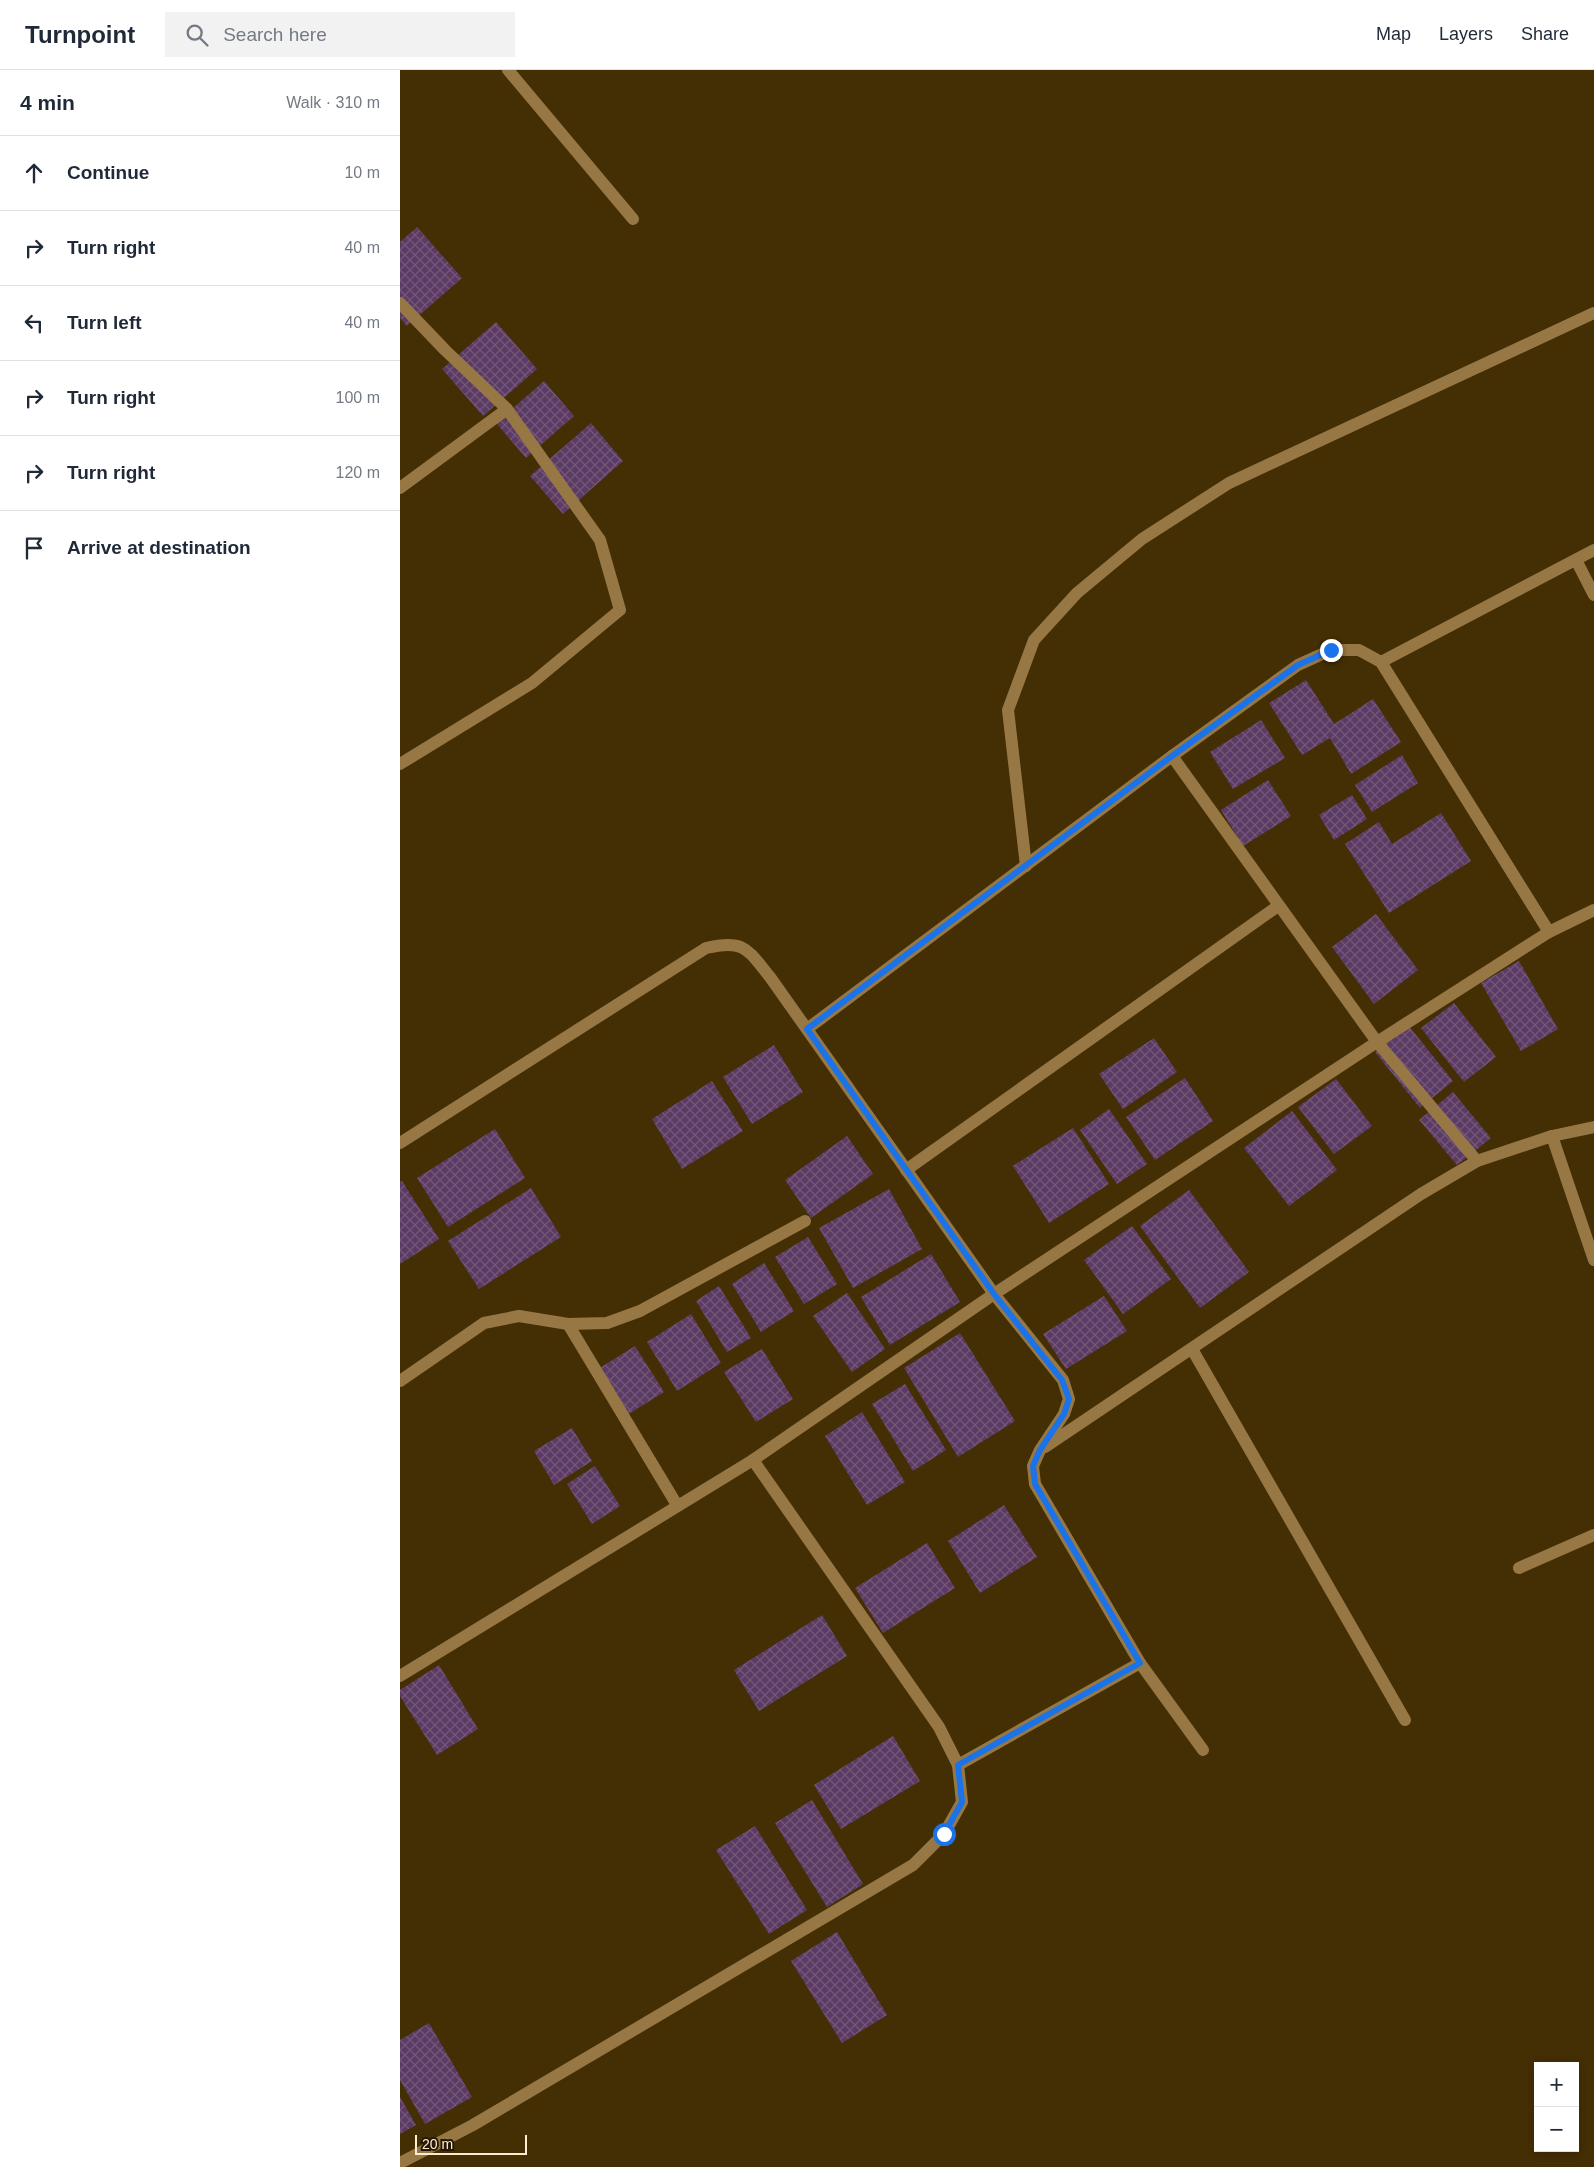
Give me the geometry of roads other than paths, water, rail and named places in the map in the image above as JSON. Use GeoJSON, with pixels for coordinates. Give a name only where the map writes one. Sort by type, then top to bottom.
{"type":"FeatureCollection","features":[{"type":"Feature","properties":{"kind":"street"},"geometry":{"type":"LineString","coordinates":[[508,70],[633,219]]}},
{"type":"Feature","properties":{"kind":"street"},"geometry":{"type":"LineString","coordinates":[[400,303],[445,350],[507,409],[600,540],[620,610],[532,684],[400,764]]}},
{"type":"Feature","properties":{"kind":"street"},"geometry":{"type":"LineString","coordinates":[[1026,866],[1008,710],[1034,640],[1078,593],[1142,539],[1229,483],[1594,313]]}},
{"type":"Feature","properties":{"kind":"street"},"geometry":{"type":"LineString","coordinates":[[400,488],[507,409]]}},
{"type":"Feature","properties":{"kind":"street"},"geometry":{"type":"LineString","coordinates":[[1381,662],[1594,550]]}},
{"type":"Feature","properties":{"kind":"street"},"geometry":{"type":"LineString","coordinates":[[1576,560],[1594,595]]}},
{"type":"Feature","properties":{"kind":"street"},"geometry":{"type":"LineString","coordinates":[[807,1029],[1172,756],[1298,665],[1331,650],[1358,650],[1381,662],[1549,932]]}},
{"type":"Feature","properties":{"kind":"street"},"geometry":{"type":"LineString","coordinates":[[1172,756],[1377,1042],[1477,1161]]}},
{"type":"Feature","properties":{"kind":"street"},"geometry":{"type":"LineString","coordinates":[[906,1170],[1278,906]]}},
{"type":"Feature","properties":{"kind":"street"},"geometry":{"type":"LineString","coordinates":[[400,1676],[753,1460],[994,1294],[1377,1042],[1549,932],[1594,910]]}},
{"type":"Feature","properties":{"kind":"street"},"geometry":{"type":"LineString","coordinates":[[400,1143],[706,948],[727,943],[747,949],[807,1029],[994,1294],[1062,1380],[1069,1399],[1064,1414],[1040,1450],[1033,1466],[1035,1484],[1140,1663],[1203,1750]]}},
{"type":"Feature","properties":{"kind":"street"},"geometry":{"type":"LineString","coordinates":[[1040,1450],[1421,1194],[1477,1161],[1552,1136],[1594,1127]]}},
{"type":"Feature","properties":{"kind":"street"},"geometry":{"type":"LineString","coordinates":[[1552,1136],[1594,1260]]}},
{"type":"Feature","properties":{"kind":"street"},"geometry":{"type":"LineString","coordinates":[[400,1381],[484,1323],[519,1316],[568,1324],[607,1323],[640,1312],[806,1221]]}},
{"type":"Feature","properties":{"kind":"street"},"geometry":{"type":"LineString","coordinates":[[568,1324],[677,1505]]}},
{"type":"Feature","properties":{"kind":"street"},"geometry":{"type":"LineString","coordinates":[[1192,1349],[1405,1720]]}},
{"type":"Feature","properties":{"kind":"street"},"geometry":{"type":"LineString","coordinates":[[400,2163],[473,2125],[913,1864],[944,1834],[962,1802],[958,1765],[939,1727],[753,1460]]}},
{"type":"Feature","properties":{"kind":"street"},"geometry":{"type":"LineString","coordinates":[[1519,1568],[1594,1536]]}},
{"type":"Feature","properties":{"kind":"street"},"geometry":{"type":"LineString","coordinates":[[958,1765],[1140,1663]]}}]}
